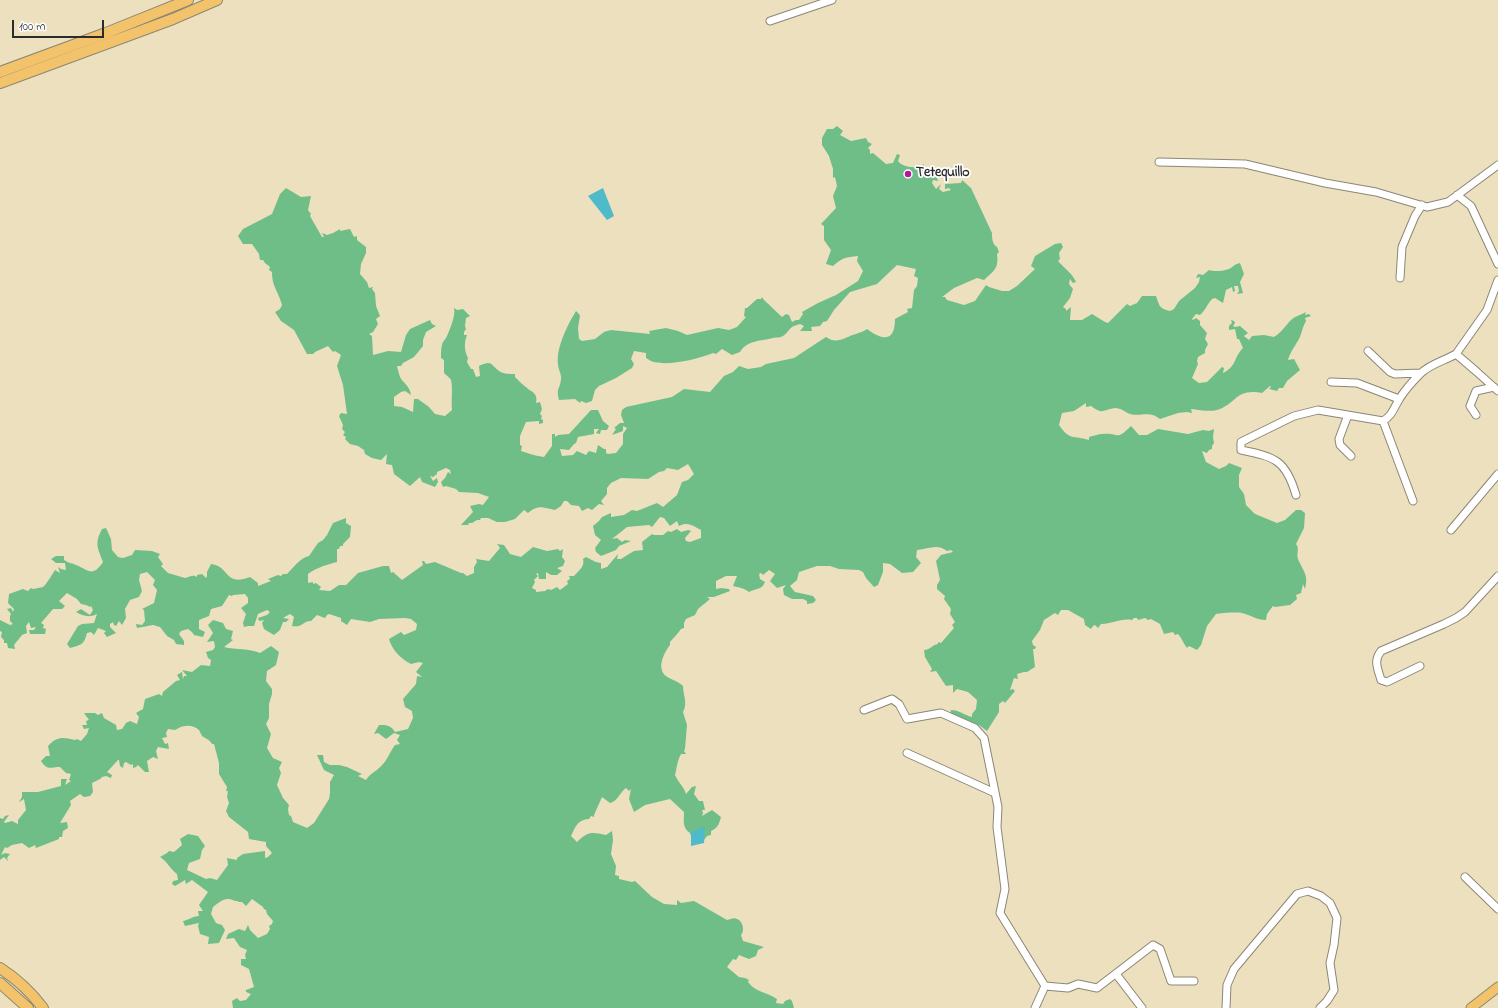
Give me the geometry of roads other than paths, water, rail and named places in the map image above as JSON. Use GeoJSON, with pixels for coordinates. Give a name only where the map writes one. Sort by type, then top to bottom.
{"type":"FeatureCollection","features":[{"type":"Feature","properties":{"kind":"highway"},"geometry":{"type":"LineString","coordinates":[[0,72],[106,33],[188,0]]}},
{"type":"Feature","properties":{"kind":"highway"},"geometry":{"type":"LineString","coordinates":[[0,83],[173,19],[217,0]]}},
{"type":"Feature","properties":{"kind":"highway"},"geometry":{"type":"LineString","coordinates":[[0,968],[24,986],[43,1008]]}},
{"type":"Feature","properties":{"kind":"highway"},"geometry":{"type":"LineString","coordinates":[[0,983],[28,1008]]}},
{"type":"Feature","properties":{"kind":"main road"},"geometry":{"type":"LineString","coordinates":[[1471,1008],[1498,987]]}},
{"type":"Feature","properties":{"kind":"street"},"geometry":{"type":"LineString","coordinates":[[770,21],[832,0]]}},
{"type":"Feature","properties":{"kind":"street"},"geometry":{"type":"LineString","coordinates":[[1159,162],[1245,164],[1325,183],[1376,192],[1427,207],[1448,202],[1498,165]]}},
{"type":"Feature","properties":{"kind":"street"},"geometry":{"type":"LineString","coordinates":[[1457,195],[1471,206],[1498,264]]}},
{"type":"Feature","properties":{"kind":"street"},"geometry":{"type":"LineString","coordinates":[[1400,278],[1402,247],[1415,216],[1422,205]]}},
{"type":"Feature","properties":{"kind":"street"},"geometry":{"type":"LineString","coordinates":[[1296,495],[1291,478],[1280,462],[1258,453],[1241,450],[1241,442],[1294,416],[1318,410],[1383,421],[1393,412],[1399,399],[1420,373],[1456,354],[1487,310],[1498,280]]}},
{"type":"Feature","properties":{"kind":"street"},"geometry":{"type":"LineString","coordinates":[[1368,351],[1390,372],[1395,374],[1420,373]]}},
{"type":"Feature","properties":{"kind":"street"},"geometry":{"type":"LineString","coordinates":[[1456,354],[1496,389]]}},
{"type":"Feature","properties":{"kind":"street"},"geometry":{"type":"LineString","coordinates":[[1331,382],[1357,383],[1399,399]]}},
{"type":"Feature","properties":{"kind":"street"},"geometry":{"type":"LineString","coordinates":[[1476,415],[1470,406],[1476,391],[1496,389]]}},
{"type":"Feature","properties":{"kind":"street"},"geometry":{"type":"LineString","coordinates":[[1348,415],[1340,439],[1340,445],[1352,456]]}},
{"type":"Feature","properties":{"kind":"street"},"geometry":{"type":"LineString","coordinates":[[1383,421],[1413,501]]}},
{"type":"Feature","properties":{"kind":"street"},"geometry":{"type":"LineString","coordinates":[[1451,530],[1498,474]]}},
{"type":"Feature","properties":{"kind":"street"},"geometry":{"type":"LineString","coordinates":[[1420,666],[1387,682],[1381,680],[1375,663],[1377,656],[1381,651],[1444,624],[1465,612],[1498,576]]}},
{"type":"Feature","properties":{"kind":"street"},"geometry":{"type":"LineString","coordinates":[[864,710],[892,699],[899,704],[907,719],[941,713],[976,728],[984,738],[998,807],[997,827],[1005,890],[1000,914],[1045,986]]}},
{"type":"Feature","properties":{"kind":"street"},"geometry":{"type":"LineString","coordinates":[[907,753],[994,793]]}},
{"type":"Feature","properties":{"kind":"street"},"geometry":{"type":"LineString","coordinates":[[1465,878],[1498,909]]}},
{"type":"Feature","properties":{"kind":"street"},"geometry":{"type":"LineString","coordinates":[[1226,1008],[1227,985],[1234,969],[1297,894],[1308,891],[1321,896],[1330,903],[1337,918],[1330,963],[1334,990],[1327,1001],[1320,1008]]}},
{"type":"Feature","properties":{"kind":"street"},"geometry":{"type":"LineString","coordinates":[[1045,986],[1068,988],[1078,984],[1097,988],[1153,945],[1160,949],[1171,981],[1194,981]]}},
{"type":"Feature","properties":{"kind":"street"},"geometry":{"type":"LineString","coordinates":[[1116,974],[1142,1008]]}},
{"type":"Feature","properties":{"kind":"street"},"geometry":{"type":"LineString","coordinates":[[1035,1008],[1045,986]]}},
{"type":"Feature","properties":{"kind":"water"},"geometry":{"type":"Polygon","coordinates":[[[603,188],[614,216],[607,220],[588,196],[603,188]]]}},
{"type":"Feature","properties":{"kind":"water"},"geometry":{"type":"Polygon","coordinates":[[[705,827],[704,843],[691,846],[691,832],[705,827]]]}},
{"type":"Feature","properties":{"kind":"place","name":"Tetequillo"},"geometry":{"type":"Point","coordinates":[908,174]}}]}
